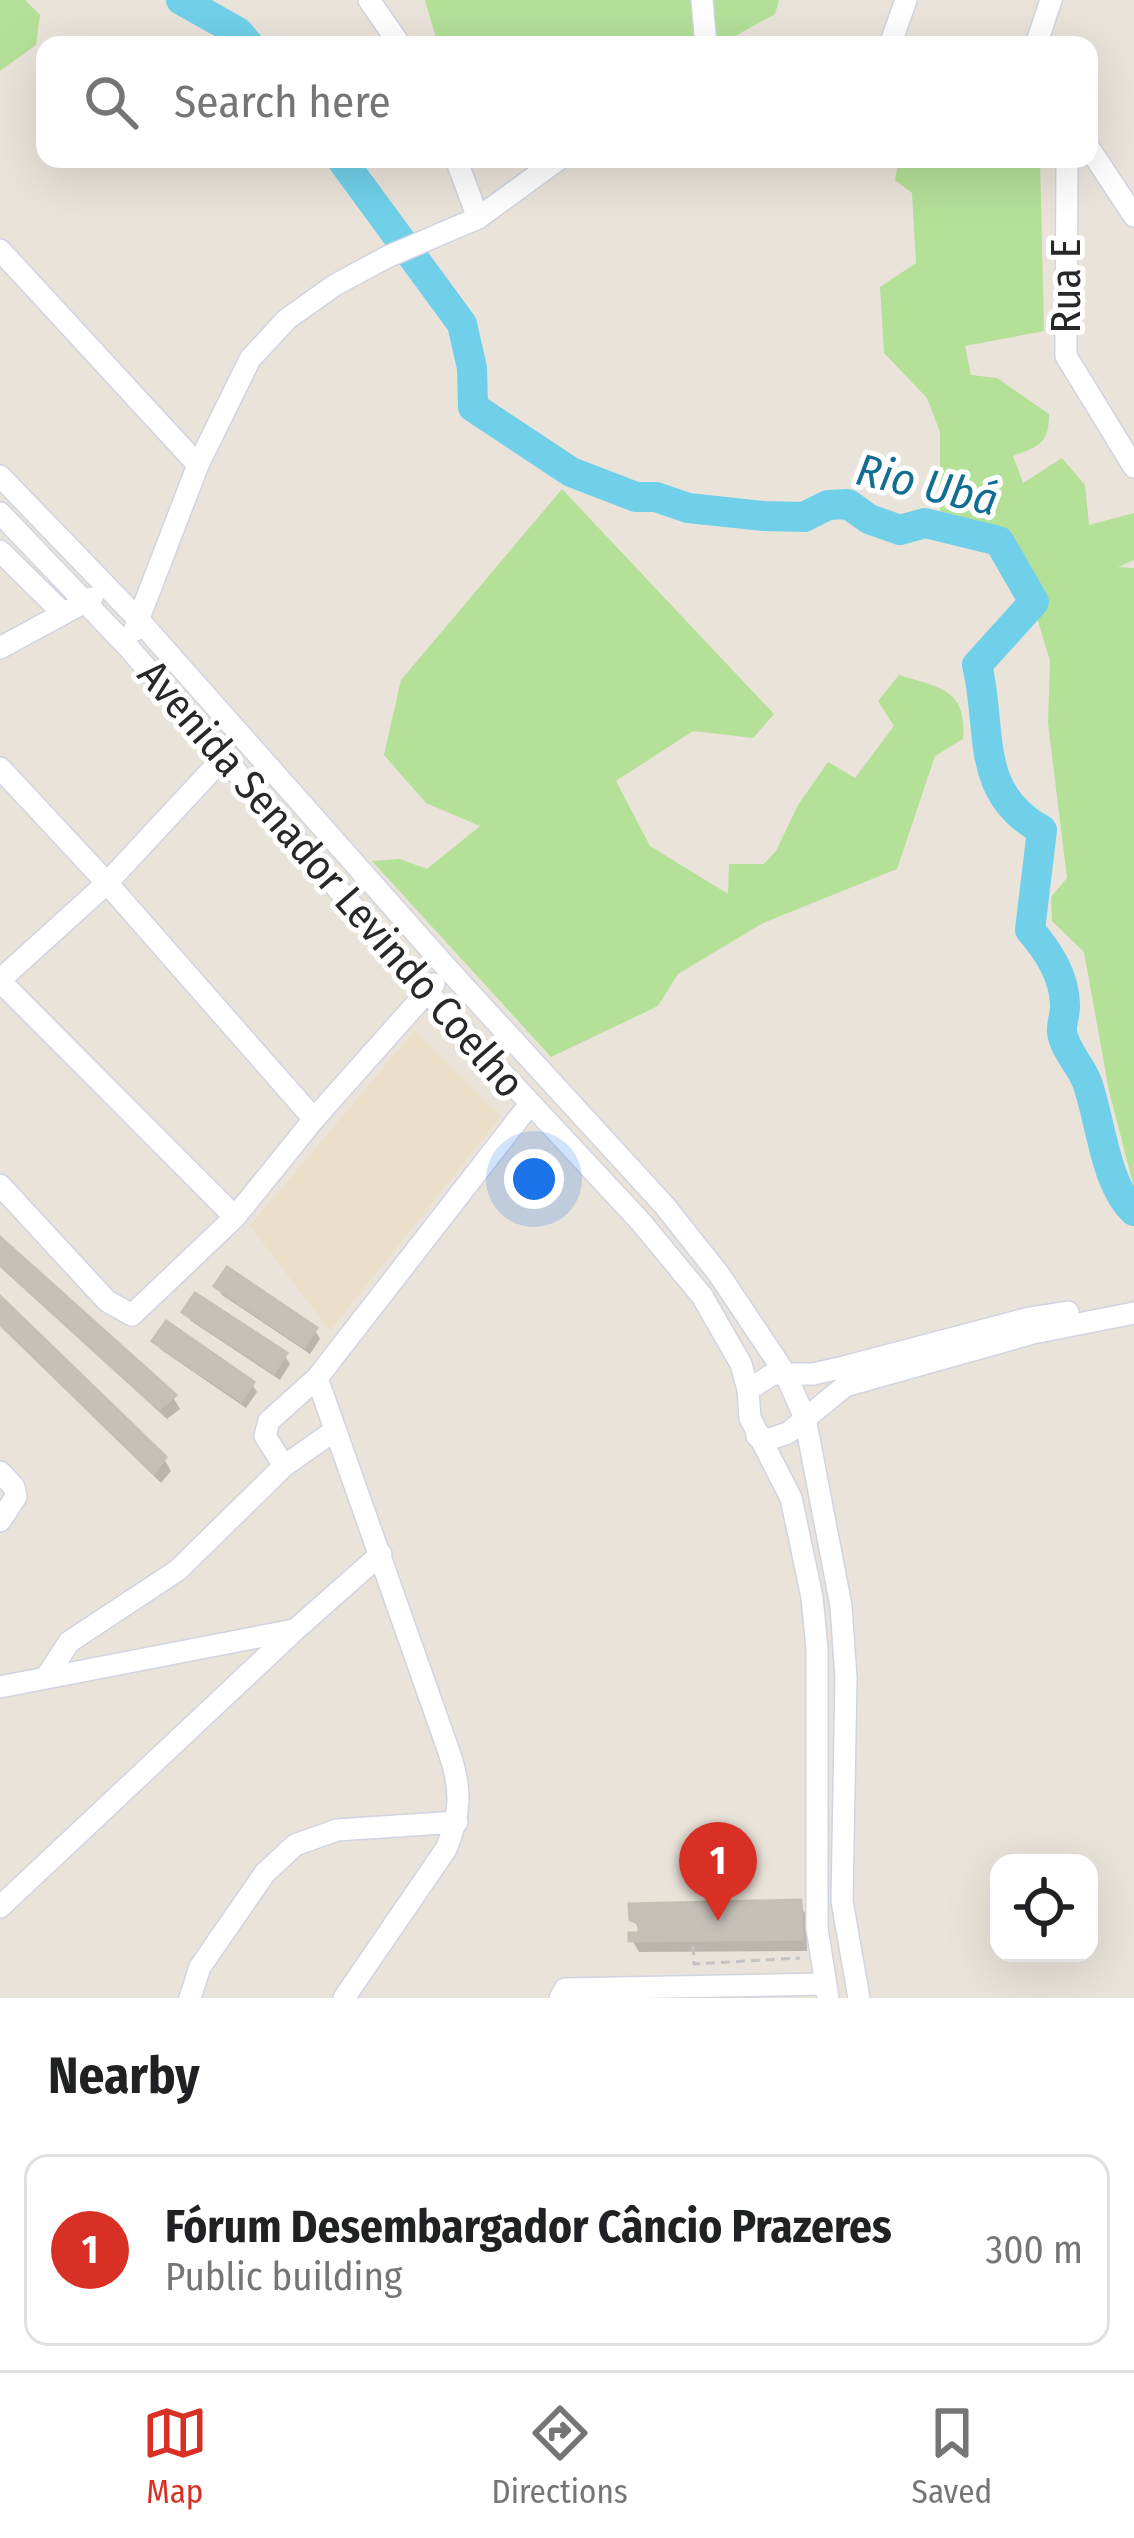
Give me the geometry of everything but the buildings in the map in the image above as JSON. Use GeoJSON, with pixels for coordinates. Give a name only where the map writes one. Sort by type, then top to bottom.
{"type":"FeatureCollection","features":[{"type":"Feature","properties":{"kind":"street"},"geometry":{"type":"LineString","coordinates":[[368,0],[394,36]]}},
{"type":"Feature","properties":{"kind":"street"},"geometry":{"type":"LineString","coordinates":[[702,0],[705,36]]}},
{"type":"Feature","properties":{"kind":"street"},"geometry":{"type":"LineString","coordinates":[[893,36],[907,0]]}},
{"type":"Feature","properties":{"kind":"street"},"geometry":{"type":"LineString","coordinates":[[1035,36],[1052,0]]}},
{"type":"Feature","properties":{"kind":"street"},"geometry":{"type":"LineString","coordinates":[[1098,160],[1130,202]]}},
{"type":"Feature","properties":{"kind":"street"},"geometry":{"type":"LineString","coordinates":[[459,168],[478,218]]}},
{"type":"Feature","properties":{"kind":"street"},"geometry":{"type":"LineString","coordinates":[[128,649],[198,465],[250,359],[287,320],[335,285],[478,218],[547,168]]}},
{"type":"Feature","properties":{"kind":"street","name":"Rua E"},"geometry":{"type":"LineString","coordinates":[[1067,168],[1066,356],[1134,467]]}},
{"type":"Feature","properties":{"kind":"street"},"geometry":{"type":"LineString","coordinates":[[0,250],[198,465]]}},
{"type":"Feature","properties":{"kind":"street"},"geometry":{"type":"LineString","coordinates":[[0,476],[138,619],[446,968],[664,1205],[718,1273],[785,1373],[805,1418],[842,1606],[846,1678],[842,1901],[859,1998]]}},
{"type":"Feature","properties":{"kind":"street","name":"Avenida Senador Levindo Coelho"},"geometry":{"type":"LineString","coordinates":[[0,513],[73,607],[128,649],[427,992],[640,1220],[702,1296],[741,1364],[748,1412],[791,1498],[812,1597],[817,1649],[815,1852],[826,1991]]}},
{"type":"Feature","properties":{"kind":"street"},"geometry":{"type":"LineString","coordinates":[[0,551],[73,607]]}},
{"type":"Feature","properties":{"kind":"street"},"geometry":{"type":"LineString","coordinates":[[0,648],[108,590]]}},
{"type":"Feature","properties":{"kind":"street"},"geometry":{"type":"LineString","coordinates":[[224,758],[106,883],[0,981],[235,1216]]}},
{"type":"Feature","properties":{"kind":"street"},"geometry":{"type":"LineString","coordinates":[[0,768],[314,1119]]}},
{"type":"Feature","properties":{"kind":"street"},"geometry":{"type":"LineString","coordinates":[[0,1185],[107,1301],[132,1315],[235,1216],[446,968]]}},
{"type":"Feature","properties":{"kind":"street"},"geometry":{"type":"LineString","coordinates":[[284,1466],[265,1436],[267,1425],[317,1378],[530,1105]]}},
{"type":"Feature","properties":{"kind":"street"},"geometry":{"type":"LineString","coordinates":[[748,1390],[767,1376],[813,1374],[1030,1318],[1131,1308]]}},
{"type":"Feature","properties":{"kind":"street"},"geometry":{"type":"LineString","coordinates":[[758,1436],[780,1436],[845,1386],[1131,1308]]}},
{"type":"Feature","properties":{"kind":"street"},"geometry":{"type":"LineString","coordinates":[[317,1378],[458,1778],[457,1822],[446,1849],[344,1998]]}},
{"type":"Feature","properties":{"kind":"street"},"geometry":{"type":"LineString","coordinates":[[47,1676],[69,1642],[178,1570],[284,1466],[334,1431]]}},
{"type":"Feature","properties":{"kind":"street"},"geometry":{"type":"LineString","coordinates":[[0,1472],[14,1487],[16,1497],[0,1522]]}},
{"type":"Feature","properties":{"kind":"street"},"geometry":{"type":"LineString","coordinates":[[0,1907],[381,1554]]}},
{"type":"Feature","properties":{"kind":"street"},"geometry":{"type":"LineString","coordinates":[[0,1688],[295,1630]]}},
{"type":"Feature","properties":{"kind":"street"},"geometry":{"type":"LineString","coordinates":[[190,1998],[200,1967],[265,1873],[295,1845],[337,1830],[457,1822]]}},
{"type":"Feature","properties":{"kind":"street"},"geometry":{"type":"LineString","coordinates":[[560,1998],[565,1990],[826,1991]]}},
{"type":"Feature","properties":{"kind":"path"},"geometry":{"type":"LineString","coordinates":[[693,1946],[694,1964],[820,1958]]}},
{"type":"Feature","properties":{"kind":"shaded area"},"geometry":{"type":"Polygon","coordinates":[[[415,1030],[501,1116],[330,1331],[250,1226],[415,1030]]]}},
{"type":"Feature","properties":{"kind":"green space"},"geometry":{"type":"Polygon","coordinates":[[[0,0],[25,0],[40,15],[36,45],[0,71],[0,0]]]}},
{"type":"Feature","properties":{"kind":"green space"},"geometry":{"type":"Polygon","coordinates":[[[425,0],[779,0],[775,14],[735,36],[435,36],[425,0]]]}},
{"type":"Feature","properties":{"kind":"green space"},"geometry":{"type":"Polygon","coordinates":[[[897,168],[1040,168],[1044,331],[965,346],[971,375],[997,378],[1049,414],[1041,442],[1013,456],[1023,483],[1062,458],[1085,485],[1089,525],[1134,513],[1134,560],[1118,567],[1134,568],[1134,1187],[1109,1091],[1084,952],[1052,921],[1051,897],[1067,878],[1048,723],[1050,661],[1011,531],[940,511],[940,432],[927,398],[884,353],[880,287],[916,263],[912,193],[895,180],[897,168]]]}},
{"type":"Feature","properties":{"kind":"green space"},"geometry":{"type":"Polygon","coordinates":[[[562,489],[774,714],[753,738],[693,731],[616,781],[650,846],[728,894],[729,864],[764,864],[828,762],[855,778],[894,726],[878,701],[899,675],[938,688],[955,700],[963,739],[935,756],[897,869],[763,923],[678,974],[658,1006],[551,1057],[372,861],[400,859],[427,869],[480,826],[426,803],[384,755],[401,680],[562,489]]]}},
{"type":"Feature","properties":{"kind":"waterway","name":"Rio Ubá"},"geometry":{"type":"LineString","coordinates":[[181,0],[241,36]]}},
{"type":"Feature","properties":{"kind":"waterway","name":"Rio Ubá"},"geometry":{"type":"LineString","coordinates":[[348,168],[462,324],[472,368],[473,407],[571,472],[636,497],[656,497],[688,508],[804,517],[828,505],[848,504],[869,519],[900,530],[925,523],[999,541],[1034,602],[977,665],[990,757],[1005,797],[1042,830],[1030,930],[1058,973],[1065,1004],[1063,1038],[1087,1082],[1116,1185],[1134,1211]]}},
{"type":"Feature","properties":{"kind":"place","name":"Fórum Desembargador Câncio Prazeres"},"geometry":{"type":"Point","coordinates":[718,1921]}}]}
